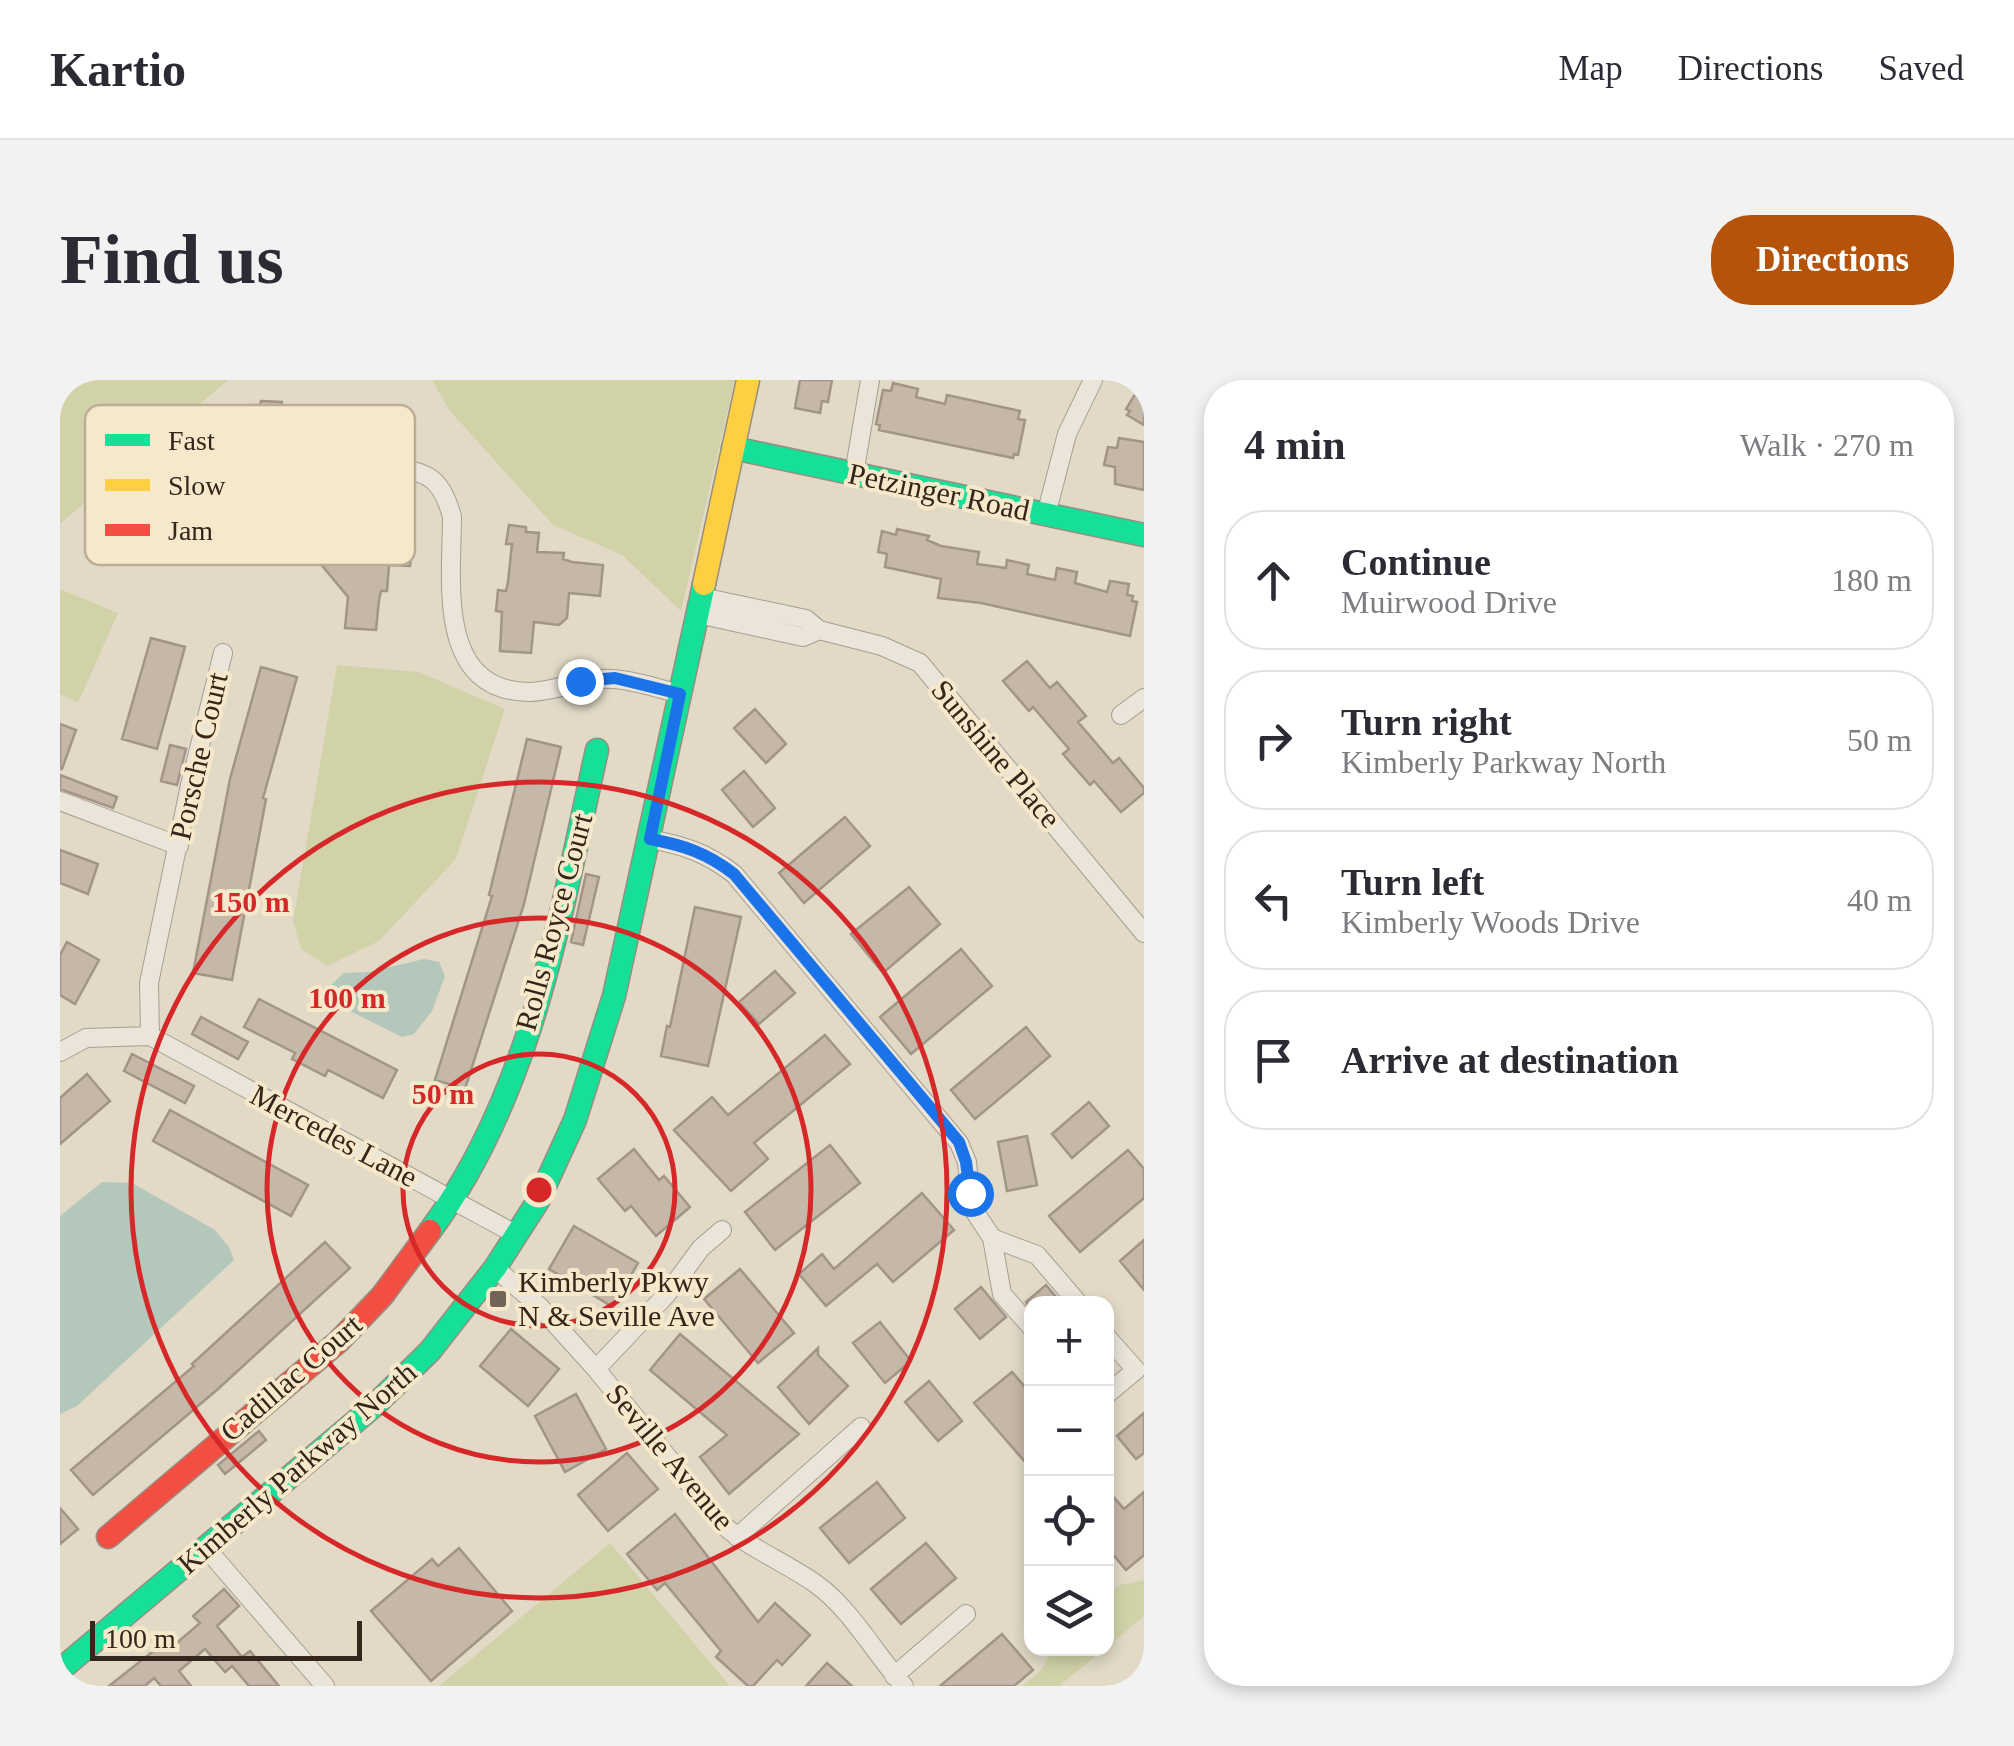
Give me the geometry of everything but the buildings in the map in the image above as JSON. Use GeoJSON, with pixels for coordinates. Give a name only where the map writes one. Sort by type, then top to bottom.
{"type":"FeatureCollection","features":[{"type":"Feature","properties":{"kind":"street","name":"Kimberly Parkway North"},"geometry":{"type":"LineString","coordinates":[[60,1670],[388,1392],[430,1350],[496,1268],[538,1201],[574,1120],[614,996],[748,380]]}},
{"type":"Feature","properties":{"kind":"street"},"geometry":{"type":"LineString","coordinates":[[854,474],[870,380]]}},
{"type":"Feature","properties":{"kind":"street"},"geometry":{"type":"LineString","coordinates":[[1046,515],[1067,434],[1093,380]]}},
{"type":"Feature","properties":{"kind":"street","name":"Petzinger Road"},"geometry":{"type":"LineString","coordinates":[[733,448],[1144,536]]}},
{"type":"Feature","properties":{"kind":"street"},"geometry":{"type":"LineString","coordinates":[[415,472],[439,484],[448,500],[452,518],[453,626],[458,646],[484,677],[512,690],[528,692],[615,678],[680,694]]}},
{"type":"Feature","properties":{"kind":"street","name":"Sunshine Place"},"geometry":{"type":"LineString","coordinates":[[700,605],[806,618],[819,630],[882,646],[920,664],[1142,928]]}},
{"type":"Feature","properties":{"kind":"street","name":"Porsche Court"},"geometry":{"type":"LineString","coordinates":[[150,1036],[149,983],[190,785],[223,653]]}},
{"type":"Feature","properties":{"kind":"street"},"geometry":{"type":"LineString","coordinates":[[1121,715],[1144,698]]}},
{"type":"Feature","properties":{"kind":"street","name":"Rolls Royce Court"},"geometry":{"type":"LineString","coordinates":[[453,1200],[490,1132],[545,982],[597,750]]}},
{"type":"Feature","properties":{"kind":"street"},"geometry":{"type":"LineString","coordinates":[[60,801],[179,846]]}},
{"type":"Feature","properties":{"kind":"street"},"geometry":{"type":"LineString","coordinates":[[650,839],[711,856],[734,874],[959,1142],[966,1162],[971,1206],[992,1238],[1002,1294],[1024,1319]]}},
{"type":"Feature","properties":{"kind":"street"},"geometry":{"type":"LineString","coordinates":[[60,1052],[86,1038],[150,1036]]}},
{"type":"Feature","properties":{"kind":"street","name":"Mercedes Lane"},"geometry":{"type":"LineString","coordinates":[[150,1036],[518,1235]]}},
{"type":"Feature","properties":{"kind":"street","name":"Cadillac Court"},"geometry":{"type":"LineString","coordinates":[[108,1536],[338,1342],[382,1296],[453,1200]]}},
{"type":"Feature","properties":{"kind":"street"},"geometry":{"type":"LineString","coordinates":[[596,1370],[667,1294],[701,1248],[722,1230]]}},
{"type":"Feature","properties":{"kind":"street"},"geometry":{"type":"LineString","coordinates":[[992,1238],[1037,1255],[1071,1296]]}},
{"type":"Feature","properties":{"kind":"street","name":"Seville Avenue"},"geometry":{"type":"LineString","coordinates":[[496,1268],[540,1308],[596,1370],[706,1507],[737,1538],[817,1584],[899,1681],[966,1614]]}},
{"type":"Feature","properties":{"kind":"street"},"geometry":{"type":"LineString","coordinates":[[1114,1345],[1136,1370],[1114,1388]]}},
{"type":"Feature","properties":{"kind":"street"},"geometry":{"type":"LineString","coordinates":[[737,1538],[861,1427]]}},
{"type":"Feature","properties":{"kind":"street"},"geometry":{"type":"LineString","coordinates":[[206,1548],[325,1686]]}},
{"type":"Feature","properties":{"kind":"green space"},"geometry":{"type":"Polygon","coordinates":[[[60,380],[228,380],[199,405],[85,405],[85,503],[60,524],[60,380]]]}},
{"type":"Feature","properties":{"kind":"green space"},"geometry":{"type":"Polygon","coordinates":[[[432,380],[735,380],[681,611],[622,555],[553,525],[450,411],[432,380]]]}},
{"type":"Feature","properties":{"kind":"green space"},"geometry":{"type":"Polygon","coordinates":[[[60,589],[118,613],[78,703],[60,694],[60,589]]]}},
{"type":"Feature","properties":{"kind":"green space"},"geometry":{"type":"Polygon","coordinates":[[[337,665],[419,672],[505,709],[456,859],[379,941],[327,966],[301,949],[293,921],[337,665]]]}},
{"type":"Feature","properties":{"kind":"green space"},"geometry":{"type":"Polygon","coordinates":[[[610,1543],[730,1686],[439,1686],[610,1543]]]}},
{"type":"Feature","properties":{"kind":"green space"},"geometry":{"type":"Polygon","coordinates":[[[1144,1580],[1144,1616],[1114,1641],[1114,1590],[1144,1580]]]}},
{"type":"Feature","properties":{"kind":"green space"},"geometry":{"type":"Polygon","coordinates":[[[1049,1656],[1095,1656],[1059,1686],[1022,1686],[1040,1671],[1049,1656]]]}},
{"type":"Feature","properties":{"kind":"shaded area"},"geometry":{"type":"Polygon","coordinates":[[[424,959],[439,962],[445,976],[432,1011],[414,1034],[402,1037],[332,1002],[330,986],[344,973],[369,972],[424,959]]]}},
{"type":"Feature","properties":{"kind":"shaded area"},"geometry":{"type":"Polygon","coordinates":[[[102,1182],[132,1183],[215,1230],[234,1260],[77,1406],[60,1414],[60,1216],[102,1182]]]}},
{"type":"Feature","properties":{"kind":"traffic: fast"},"geometry":{"type":"LineString","coordinates":[[733,448],[1144,535]]}},
{"type":"Feature","properties":{"kind":"traffic: fast"},"geometry":{"type":"LineString","coordinates":[[60,1670],[375,1405],[430,1351],[495,1268],[538,1201],[575,1120],[614,996],[704,584]]}},
{"type":"Feature","properties":{"kind":"traffic: fast"},"geometry":{"type":"LineString","coordinates":[[430,1231],[465,1177],[518,1061],[555,938],[597,750]]}},
{"type":"Feature","properties":{"kind":"traffic: slow"},"geometry":{"type":"LineString","coordinates":[[704,584],[748,380]]}},
{"type":"Feature","properties":{"kind":"traffic: jam"},"geometry":{"type":"LineString","coordinates":[[108,1537],[338,1342],[382,1296],[430,1231]]}},
{"type":"Feature","properties":{"kind":"place","name":"Kimberly Pkwy N & Seville Ave"},"geometry":{"type":"Point","coordinates":[498,1299]}},
{"type":"Feature","properties":{"kind":"route"},"geometry":{"type":"LineString","coordinates":[[580,681],[615,678],[680,694],[650,839],[711,856],[734,874],[959,1142],[970,1193]]}}]}
